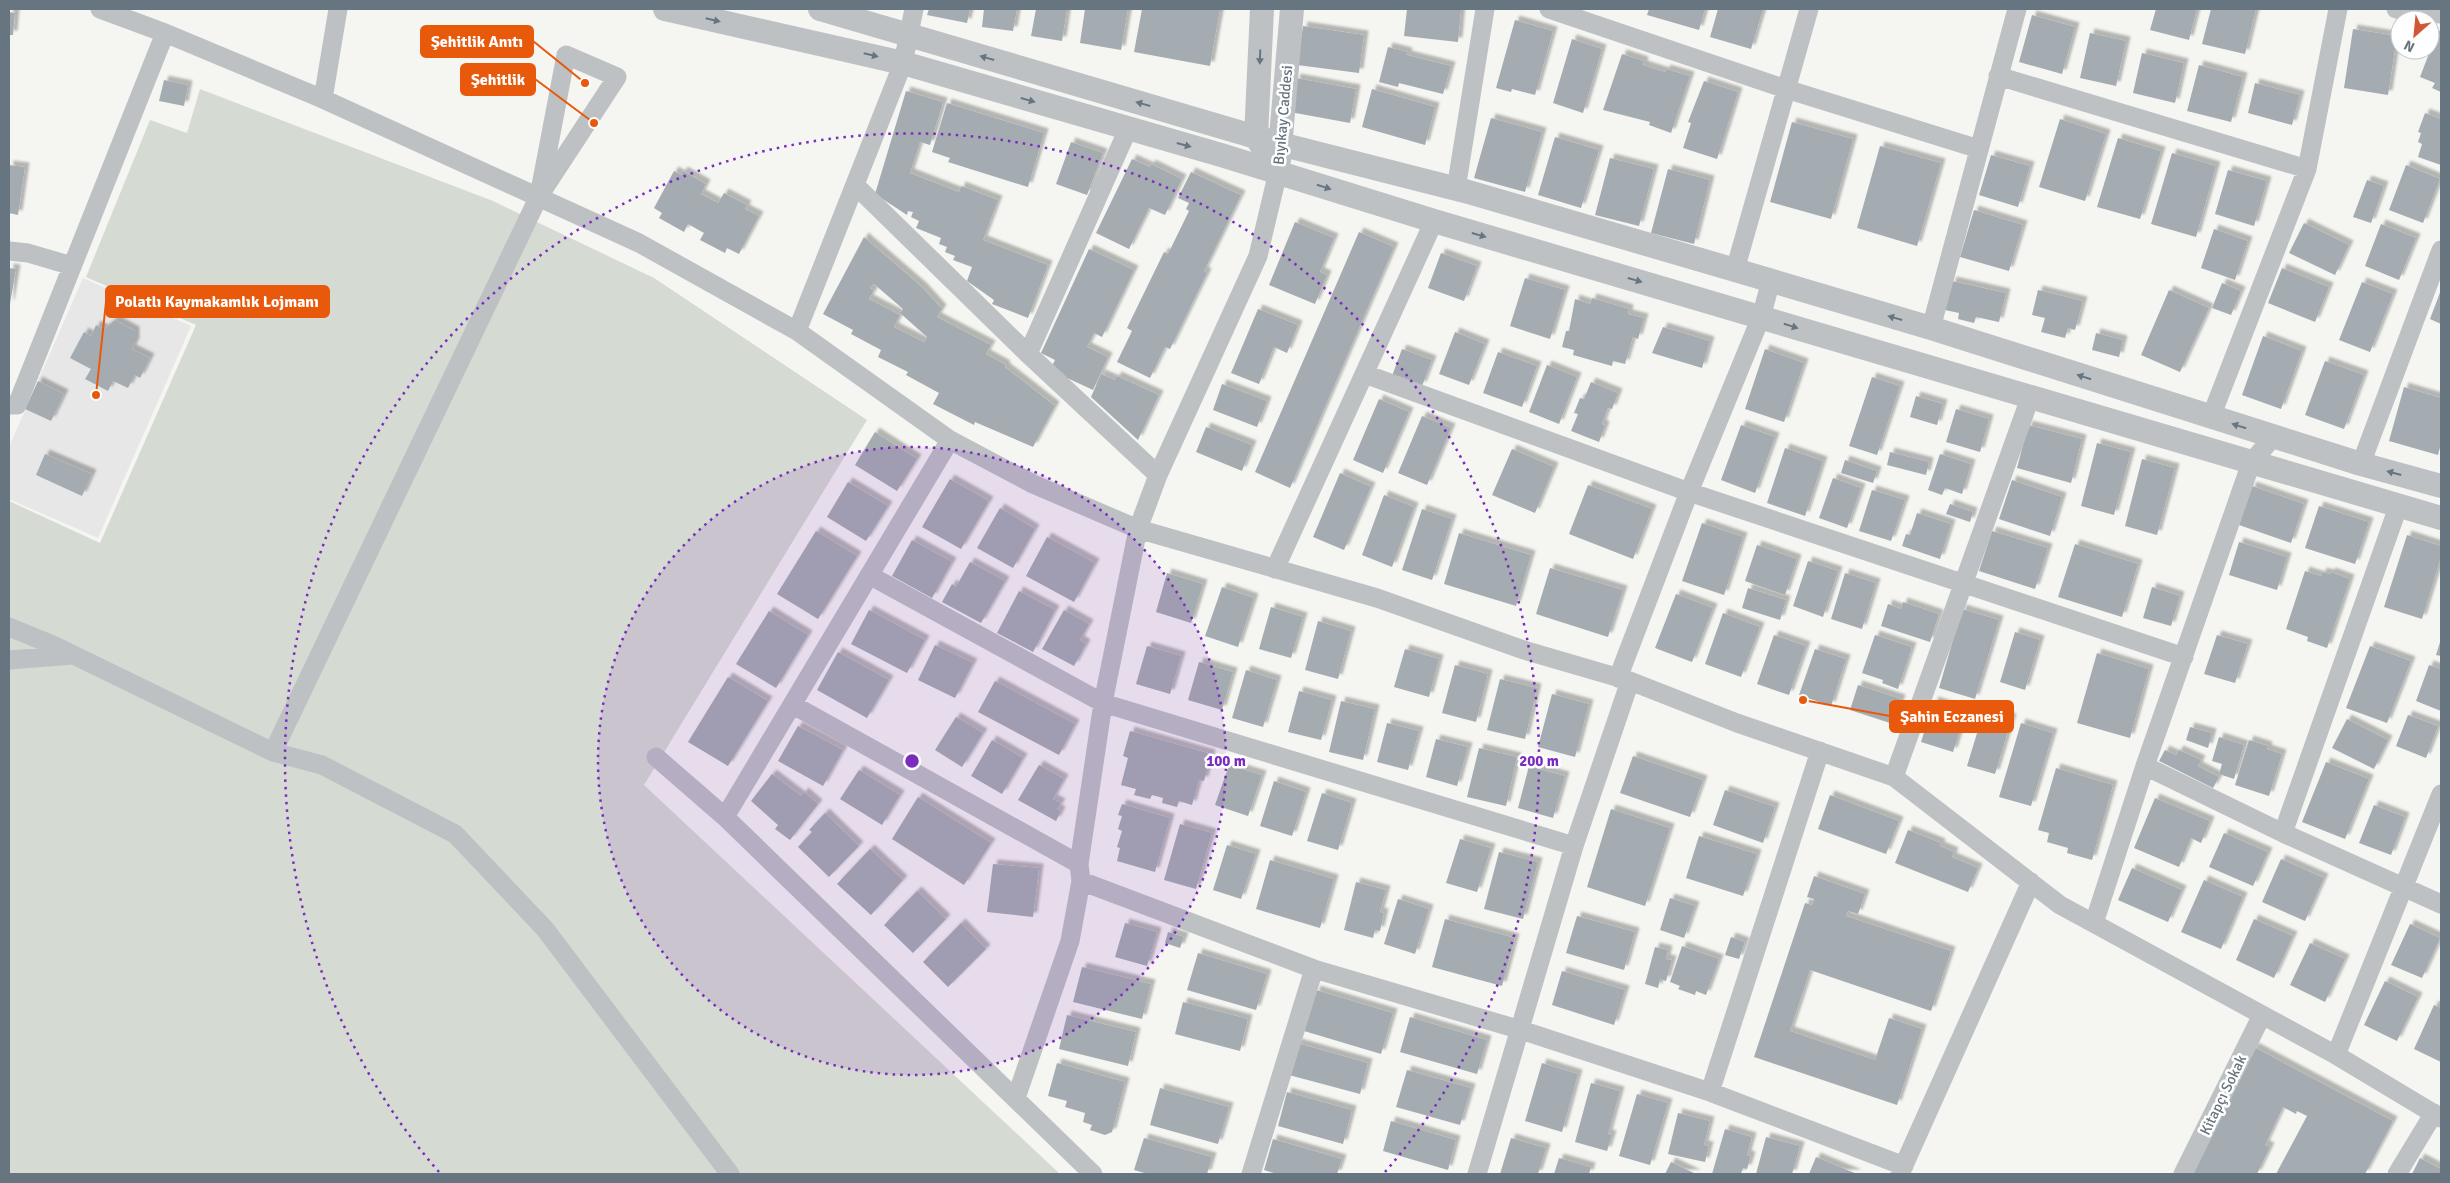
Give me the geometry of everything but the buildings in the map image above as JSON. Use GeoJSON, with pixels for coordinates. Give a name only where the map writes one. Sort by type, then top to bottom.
{"type":"FeatureCollection","features":[{"type":"Feature","properties":{"kind":"street"},"geometry":{"type":"LineString","coordinates":[[100,9],[165,33],[324,99],[639,243],[797,332],[950,440],[1033,484],[1138,529],[1377,598],[1524,650],[1624,679],[1737,723],[1894,777],[2060,905],[2336,1055],[2437,1115],[2397,1174]]}},
{"type":"Feature","properties":{"kind":"street"},"geometry":{"type":"LineString","coordinates":[[324,99],[338,9]]}},
{"type":"Feature","properties":{"kind":"street"},"geometry":{"type":"LineString","coordinates":[[665,9],[903,63],[1278,172],[1434,222],[2398,507],[2441,518]]}},
{"type":"Feature","properties":{"kind":"street"},"geometry":{"type":"LineString","coordinates":[[820,9],[1280,144],[1456,189],[1735,270],[1931,328],[2361,464],[2441,486]]}},
{"type":"Feature","properties":{"kind":"street"},"geometry":{"type":"LineString","coordinates":[[797,332],[903,63],[914,9]]}},
{"type":"Feature","properties":{"kind":"street","name":"Bıyıkay Caddesi"},"geometry":{"type":"LineString","coordinates":[[1262,9],[1256,137],[1278,172]]}},
{"type":"Feature","properties":{"kind":"street","name":"Bıyıkay Caddesi"},"geometry":{"type":"LineString","coordinates":[[1278,172],[1292,9]]}},
{"type":"Feature","properties":{"kind":"street"},"geometry":{"type":"LineString","coordinates":[[1456,189],[1484,9]]}},
{"type":"Feature","properties":{"kind":"street"},"geometry":{"type":"LineString","coordinates":[[1548,9],[1786,89],[1979,148]]}},
{"type":"Feature","properties":{"kind":"street"},"geometry":{"type":"LineString","coordinates":[[1735,270],[1810,9]]}},
{"type":"Feature","properties":{"kind":"street"},"geometry":{"type":"LineString","coordinates":[[1931,328],[2017,9]]}},
{"type":"Feature","properties":{"kind":"street"},"geometry":{"type":"LineString","coordinates":[[2211,417],[2307,169],[2338,9]]}},
{"type":"Feature","properties":{"kind":"street"},"geometry":{"type":"LineString","coordinates":[[2396,9],[2441,14]]}},
{"type":"Feature","properties":{"kind":"street"},"geometry":{"type":"LineString","coordinates":[[9,405],[18,405],[165,33]]}},
{"type":"Feature","properties":{"kind":"street"},"geometry":{"type":"LineString","coordinates":[[273,752],[539,196],[617,77],[566,55],[539,196]]}},
{"type":"Feature","properties":{"kind":"street"},"geometry":{"type":"LineString","coordinates":[[1998,76],[2307,169]]}},
{"type":"Feature","properties":{"kind":"street"},"geometry":{"type":"LineString","coordinates":[[1028,354],[1128,129]]}},
{"type":"Feature","properties":{"kind":"street"},"geometry":{"type":"LineString","coordinates":[[1016,1098],[1070,942],[1103,702],[1138,529],[1158,475],[1258,256],[1278,172]]}},
{"type":"Feature","properties":{"kind":"street"},"geometry":{"type":"LineString","coordinates":[[855,185],[1028,354],[1158,475]]}},
{"type":"Feature","properties":{"kind":"street"},"geometry":{"type":"LineString","coordinates":[[1275,569],[1434,222]]}},
{"type":"Feature","properties":{"kind":"street"},"geometry":{"type":"LineString","coordinates":[[2361,464],[2441,250]]}},
{"type":"Feature","properties":{"kind":"street"},"geometry":{"type":"LineString","coordinates":[[9,251],[28,253],[72,266]]}},
{"type":"Feature","properties":{"kind":"street"},"geometry":{"type":"LineString","coordinates":[[1477,1174],[1624,679],[1689,492],[1760,317],[1771,281]]}},
{"type":"Feature","properties":{"kind":"street"},"geometry":{"type":"LineString","coordinates":[[1366,374],[1689,492],[2184,657]]}},
{"type":"Feature","properties":{"kind":"street"},"geometry":{"type":"LineString","coordinates":[[1894,777],[2030,398]]}},
{"type":"Feature","properties":{"kind":"street"},"geometry":{"type":"LineString","coordinates":[[2094,923],[2145,766],[2251,463],[2273,436]]}},
{"type":"Feature","properties":{"kind":"street"},"geometry":{"type":"LineString","coordinates":[[725,817],[950,440]]}},
{"type":"Feature","properties":{"kind":"street"},"geometry":{"type":"LineString","coordinates":[[2283,833],[2398,507]]}},
{"type":"Feature","properties":{"kind":"street"},"geometry":{"type":"LineString","coordinates":[[869,575],[1103,702],[1574,846]]}},
{"type":"Feature","properties":{"kind":"street"},"geometry":{"type":"LineString","coordinates":[[9,627],[74,655],[273,752],[322,765],[455,834],[545,929],[730,1174]]}},
{"type":"Feature","properties":{"kind":"street"},"geometry":{"type":"LineString","coordinates":[[9,660],[74,655]]}},
{"type":"Feature","properties":{"kind":"street"},"geometry":{"type":"LineString","coordinates":[[793,705],[1080,873],[1314,969],[1521,1030],[1710,1092],[1902,1170],[2031,882]]}},
{"type":"Feature","properties":{"kind":"street"},"geometry":{"type":"LineString","coordinates":[[1710,1092],[1820,751]]}},
{"type":"Feature","properties":{"kind":"street"},"geometry":{"type":"LineString","coordinates":[[656,756],[725,817],[1093,1174]]}},
{"type":"Feature","properties":{"kind":"street"},"geometry":{"type":"LineString","coordinates":[[2145,766],[2283,833],[2441,904]]}},
{"type":"Feature","properties":{"kind":"street"},"geometry":{"type":"LineString","coordinates":[[2336,1055],[2441,794]]}},
{"type":"Feature","properties":{"kind":"street"},"geometry":{"type":"LineString","coordinates":[[1251,1174],[1314,969]]}},
{"type":"Feature","properties":{"kind":"street","name":"Kitapçı Sokak"},"geometry":{"type":"LineString","coordinates":[[2183,1174],[2262,1015]]}},
{"type":"Feature","properties":{"kind":"shaded area"},"geometry":{"type":"Polygon","coordinates":[[[200,89],[493,201],[654,278],[867,420],[644,785],[1060,1174],[9,1174],[9,501],[100,543],[196,325],[86,277],[150,120],[187,133],[200,89]]]}},
{"type":"Feature","properties":{"kind":"shaded area"},"geometry":{"type":"Polygon","coordinates":[[[83,278],[191,326],[98,538],[9,499],[9,447],[83,278]]]}},
{"type":"Feature","properties":{"kind":"place","name":"Şehitlik Anıtı"},"geometry":{"type":"Point","coordinates":[585,83]}},
{"type":"Feature","properties":{"kind":"place","name":"Şehitlik"},"geometry":{"type":"Point","coordinates":[594,123]}},
{"type":"Feature","properties":{"kind":"place","name":"Polatlı Kaymakamlık Lojmanı"},"geometry":{"type":"Point","coordinates":[96,395]}},
{"type":"Feature","properties":{"kind":"place","name":"Şahin Eczanesi"},"geometry":{"type":"Point","coordinates":[1803,700]}}]}
